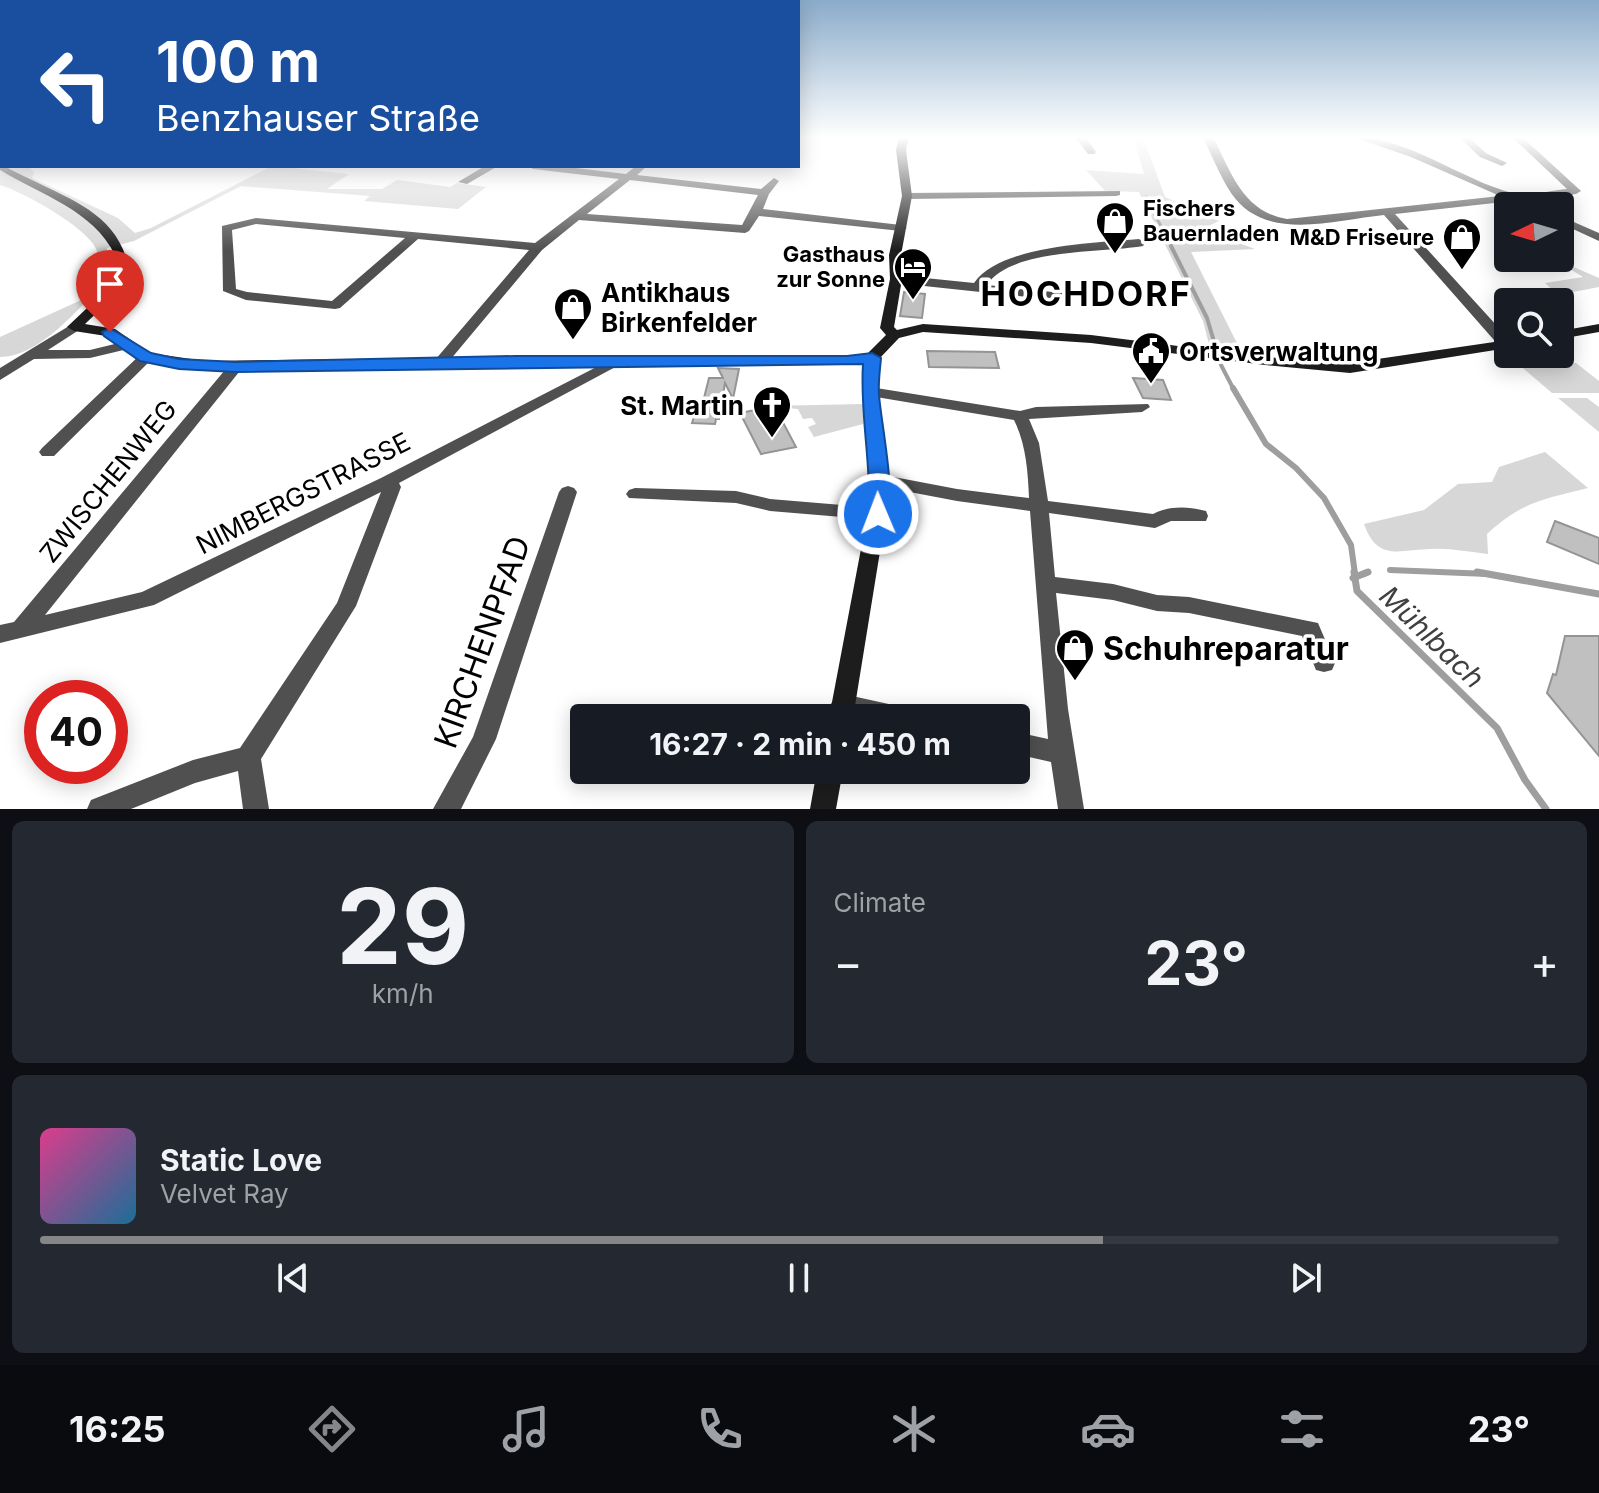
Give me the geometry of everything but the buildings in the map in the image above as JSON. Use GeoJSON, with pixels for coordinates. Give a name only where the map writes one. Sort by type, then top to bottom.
{"type":"FeatureCollection","features":[{"type":"Feature","properties":{"kind":"street"},"geometry":{"type":"LineString","coordinates":[[0,375],[74,327],[125,280],[126,263],[120,257],[114,236],[104,226],[15,175]]}},
{"type":"Feature","properties":{"kind":"street"},"geometry":{"type":"LineString","coordinates":[[463,182],[477,175]]}},
{"type":"Feature","properties":{"kind":"street"},"geometry":{"type":"LineString","coordinates":[[607,175],[764,193]]}},
{"type":"Feature","properties":{"kind":"street"},"geometry":{"type":"LineString","coordinates":[[440,363],[538,247],[629,175]]}},
{"type":"Feature","properties":{"kind":"street"},"geometry":{"type":"LineString","coordinates":[[894,335],[887,328],[896,279],[895,255],[907,196],[904,175]]}},
{"type":"Feature","properties":{"kind":"street"},"geometry":{"type":"LineString","coordinates":[[1229,175],[1249,211],[1262,218],[1287,222],[1494,201]]}},
{"type":"Feature","properties":{"kind":"street"},"geometry":{"type":"LineString","coordinates":[[1461,175],[1501,192]]}},
{"type":"Feature","properties":{"kind":"street"},"geometry":{"type":"LineString","coordinates":[[1557,175],[1576,191],[1569,192]]}},
{"type":"Feature","properties":{"kind":"street"},"geometry":{"type":"LineString","coordinates":[[578,217],[745,229],[774,181]]}},
{"type":"Feature","properties":{"kind":"street"},"geometry":{"type":"LineString","coordinates":[[907,196],[1116,193]]}},
{"type":"Feature","properties":{"kind":"street"},"geometry":{"type":"LineString","coordinates":[[756,212],[901,228]]}},
{"type":"Feature","properties":{"kind":"street"},"geometry":{"type":"LineString","coordinates":[[1387,212],[1494,330]]}},
{"type":"Feature","properties":{"kind":"street"},"geometry":{"type":"LineString","coordinates":[[415,236],[335,305],[246,296],[230,291],[226,228],[256,221],[538,247]]}},
{"type":"Feature","properties":{"kind":"street"},"geometry":{"type":"LineString","coordinates":[[1574,225],[1599,237]]}},
{"type":"Feature","properties":{"kind":"street"},"geometry":{"type":"LineString","coordinates":[[978,288],[990,272],[1013,262],[1139,243]]}},
{"type":"Feature","properties":{"kind":"street"},"geometry":{"type":"LineString","coordinates":[[896,279],[1066,297]]}},
{"type":"Feature","properties":{"kind":"street"},"geometry":{"type":"LineString","coordinates":[[74,327],[110,332],[146,357],[179,364],[235,367],[847,361],[872,358],[894,335],[912,329],[1091,339],[1350,368],[1494,346]]}},
{"type":"Feature","properties":{"kind":"street"},"geometry":{"type":"LineString","coordinates":[[1574,332],[1599,328]]}},
{"type":"Feature","properties":{"kind":"street"},"geometry":{"type":"LineString","coordinates":[[33,355],[90,354],[127,345]]}},
{"type":"Feature","properties":{"kind":"street"},"geometry":{"type":"LineString","coordinates":[[48,452],[146,357]]}},
{"type":"Feature","properties":{"kind":"street"},"geometry":{"type":"LineString","coordinates":[[843,704],[878,514],[870,392],[872,358]]}},
{"type":"Feature","properties":{"kind":"street","name":"NIMBERGSTRASSE"},"geometry":{"type":"LineString","coordinates":[[0,634],[147,599],[387,482],[616,361]]}},
{"type":"Feature","properties":{"kind":"street","name":"ZWISCHENWEG"},"geometry":{"type":"LineString","coordinates":[[22,628],[235,367]]}},
{"type":"Feature","properties":{"kind":"street"},"geometry":{"type":"LineString","coordinates":[[870,392],[1020,416],[1036,412],[1142,407]]}},
{"type":"Feature","properties":{"kind":"street"},"geometry":{"type":"LineString","coordinates":[[1020,416],[1028,430],[1038,506],[1060,753],[1071,809]]}},
{"type":"Feature","properties":{"kind":"street"},"geometry":{"type":"LineString","coordinates":[[878,480],[1155,521],[1168,514],[1199,516]]}},
{"type":"Feature","properties":{"kind":"street"},"geometry":{"type":"LineString","coordinates":[[256,809],[248,757],[346,606],[392,487],[387,482]]}},
{"type":"Feature","properties":{"kind":"street","name":"KIRCHENPFAD"},"geometry":{"type":"LineString","coordinates":[[446,809],[484,739],[568,492]]}},
{"type":"Feature","properties":{"kind":"street"},"geometry":{"type":"LineString","coordinates":[[635,494],[736,497],[770,505],[878,514]]}},
{"type":"Feature","properties":{"kind":"street"},"geometry":{"type":"LineString","coordinates":[[1045,584],[1113,592],[1157,603],[1189,605],[1310,629],[1324,663]]}},
{"type":"Feature","properties":{"kind":"street"},"geometry":{"type":"LineString","coordinates":[[1030,746],[1060,753]]}},
{"type":"Feature","properties":{"kind":"street"},"geometry":{"type":"LineString","coordinates":[[100,809],[193,772],[248,757]]}},
{"type":"Feature","properties":{"kind":"street"},"geometry":{"type":"LineString","coordinates":[[823,809],[827,784]]}},
{"type":"Feature","properties":{"kind":"shaded area"},"geometry":{"type":"Polygon","coordinates":[[[0,175],[33,175],[32,178],[118,218],[135,233],[151,228],[255,175],[348,175],[327,189],[382,189],[397,180],[450,187],[457,183],[486,187],[458,209],[364,201],[370,196],[241,186],[134,241],[107,248],[95,292],[76,312],[40,343],[13,355],[0,357],[0,337],[79,301],[94,273],[98,255],[85,235],[72,224],[24,195],[0,185],[0,175]]]}},
{"type":"Feature","properties":{"kind":"shaded area"},"geometry":{"type":"Polygon","coordinates":[[[1090,175],[1157,175],[1165,197],[1219,221],[1202,229],[1255,249],[1191,252],[1241,351],[1210,348],[1203,321],[1139,192],[1105,191],[1090,175]]]}},
{"type":"Feature","properties":{"kind":"shaded area"},"geometry":{"type":"Polygon","coordinates":[[[1574,267],[1599,278],[1599,287],[1574,292],[1574,288],[1550,288],[1545,283],[1583,277],[1574,272],[1574,267]]]}},
{"type":"Feature","properties":{"kind":"shaded area"},"geometry":{"type":"Polygon","coordinates":[[[1574,363],[1599,381],[1599,393],[1552,393],[1523,368],[1574,368],[1574,363]]]}},
{"type":"Feature","properties":{"kind":"shaded area"},"geometry":{"type":"Polygon","coordinates":[[[1558,398],[1587,398],[1599,407],[1599,432],[1558,398]]]}},
{"type":"Feature","properties":{"kind":"shaded area"},"geometry":{"type":"Polygon","coordinates":[[[864,404],[863,424],[814,437],[808,427],[816,424],[812,418],[803,419],[798,409],[767,406],[864,404]]]}},
{"type":"Feature","properties":{"kind":"shaded area"},"geometry":{"type":"Polygon","coordinates":[[[1545,452],[1588,488],[1534,503],[1512,515],[1487,534],[1488,554],[1438,549],[1391,551],[1376,544],[1364,524],[1424,510],[1458,484],[1492,482],[1499,467],[1545,452]]]}},
{"type":"Feature","properties":{"kind":"waterway","name":"Mühlbach"},"geometry":{"type":"LineString","coordinates":[[1146,197],[1172,248]]}},
{"type":"Feature","properties":{"kind":"waterway","name":"Mühlbach"},"geometry":{"type":"LineString","coordinates":[[1172,248],[1207,318],[1221,365],[1234,390]]}},
{"type":"Feature","properties":{"kind":"waterway","name":"Mühlbach"},"geometry":{"type":"LineString","coordinates":[[1233,388],[1266,444],[1296,468],[1324,498],[1351,545],[1355,574]]}},
{"type":"Feature","properties":{"kind":"waterway"},"geometry":{"type":"LineString","coordinates":[[1390,570],[1488,574]]}},
{"type":"Feature","properties":{"kind":"waterway","name":"Mühlbach"},"geometry":{"type":"LineString","coordinates":[[1354,572],[1355,577]]}},
{"type":"Feature","properties":{"kind":"waterway"},"geometry":{"type":"LineString","coordinates":[[1355,577],[1368,572],[1364,574]]}},
{"type":"Feature","properties":{"kind":"waterway"},"geometry":{"type":"LineString","coordinates":[[1477,572],[1599,594]]}},
{"type":"Feature","properties":{"kind":"waterway","name":"Mühlbach"},"geometry":{"type":"LineString","coordinates":[[1355,577],[1357,591],[1497,728],[1525,780],[1546,809]]}},
{"type":"Feature","properties":{"kind":"place","name":"Fischers Bauernladen"},"geometry":{"type":"Point","coordinates":[1115,255]}},
{"type":"Feature","properties":{"kind":"place","name":"M&D Friseure"},"geometry":{"type":"Point","coordinates":[1462,271]}},
{"type":"Feature","properties":{"kind":"place","name":"Gasthaus zur Sonne"},"geometry":{"type":"Point","coordinates":[913,301]}},
{"type":"Feature","properties":{"kind":"place","name":"Antikhaus Birkenfelder"},"geometry":{"type":"Point","coordinates":[573,341]}},
{"type":"Feature","properties":{"kind":"place","name":"Ortsverwaltung"},"geometry":{"type":"Point","coordinates":[1151,385]}},
{"type":"Feature","properties":{"kind":"place","name":"St. Martin"},"geometry":{"type":"Point","coordinates":[772,439]}},
{"type":"Feature","properties":{"kind":"place","name":"Schuhreparatur"},"geometry":{"type":"Point","coordinates":[1075,682]}},
{"type":"Feature","properties":{"kind":"district","name":"HOCHDORF"},"geometry":{"type":"Point","coordinates":[1086,293]}},
{"type":"Feature","properties":{"kind":"route"},"geometry":{"type":"LineString","coordinates":[[110,332],[135,351],[160,361],[235,367],[515,361],[847,361],[872,358],[870,392],[880,496],[878,514]]}}]}
